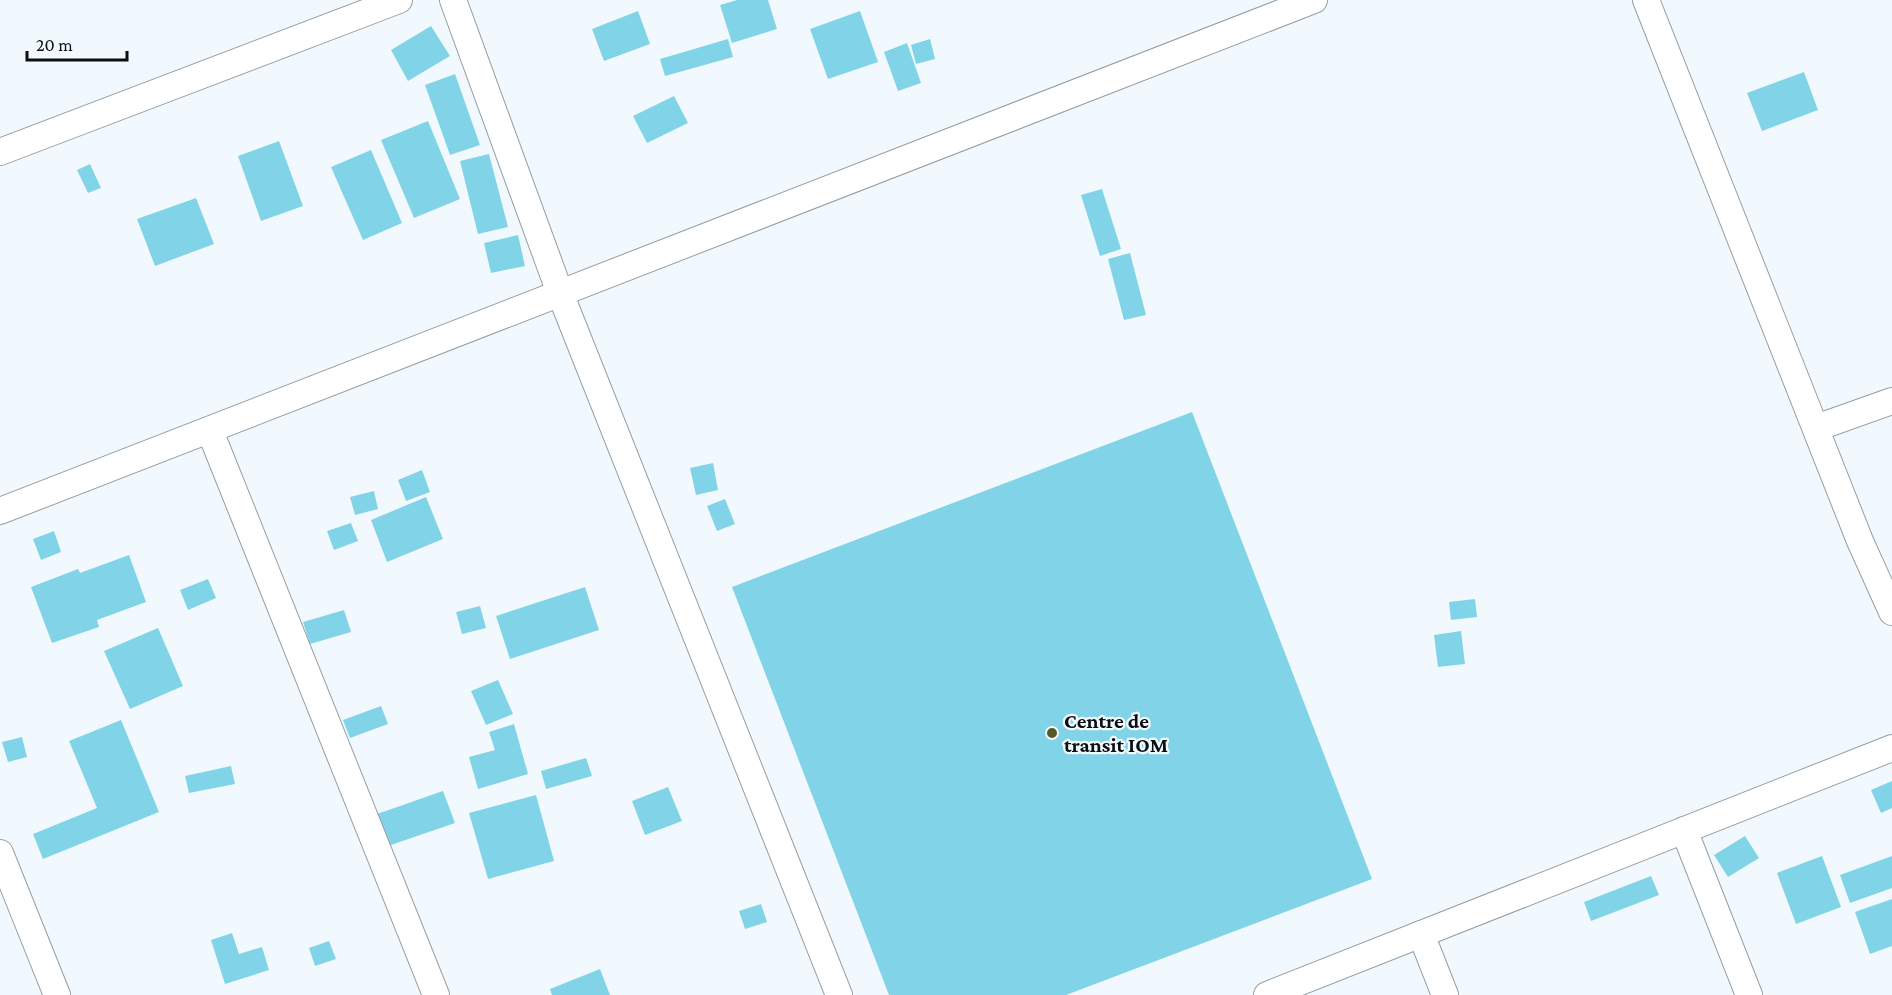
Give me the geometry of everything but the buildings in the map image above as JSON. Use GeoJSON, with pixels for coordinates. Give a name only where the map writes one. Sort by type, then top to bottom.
{"type":"FeatureCollection","features":[{"type":"Feature","properties":{"kind":"street"},"geometry":{"type":"LineString","coordinates":[[0,152],[399,0]]}},
{"type":"Feature","properties":{"kind":"street"},"geometry":{"type":"LineString","coordinates":[[453,0],[560,293],[839,995]]}},
{"type":"Feature","properties":{"kind":"street"},"geometry":{"type":"LineString","coordinates":[[0,511],[1314,0]]}},
{"type":"Feature","properties":{"kind":"street"},"geometry":{"type":"LineString","coordinates":[[1647,0],[1860,542],[1892,612]]}},
{"type":"Feature","properties":{"kind":"street"},"geometry":{"type":"LineString","coordinates":[[1816,428],[1892,401]]}},
{"type":"Feature","properties":{"kind":"street"},"geometry":{"type":"LineString","coordinates":[[210,430],[436,995]]}},
{"type":"Feature","properties":{"kind":"street"},"geometry":{"type":"LineString","coordinates":[[1267,995],[1892,748]]}},
{"type":"Feature","properties":{"kind":"street"},"geometry":{"type":"LineString","coordinates":[[1684,830],[1749,995]]}},
{"type":"Feature","properties":{"kind":"street"},"geometry":{"type":"LineString","coordinates":[[0,853],[57,995]]}},
{"type":"Feature","properties":{"kind":"street"},"geometry":{"type":"LineString","coordinates":[[1421,934],[1445,995]]}},
{"type":"Feature","properties":{"kind":"place","name":"Centre de transit IOM"},"geometry":{"type":"Point","coordinates":[1052,733]}}]}
